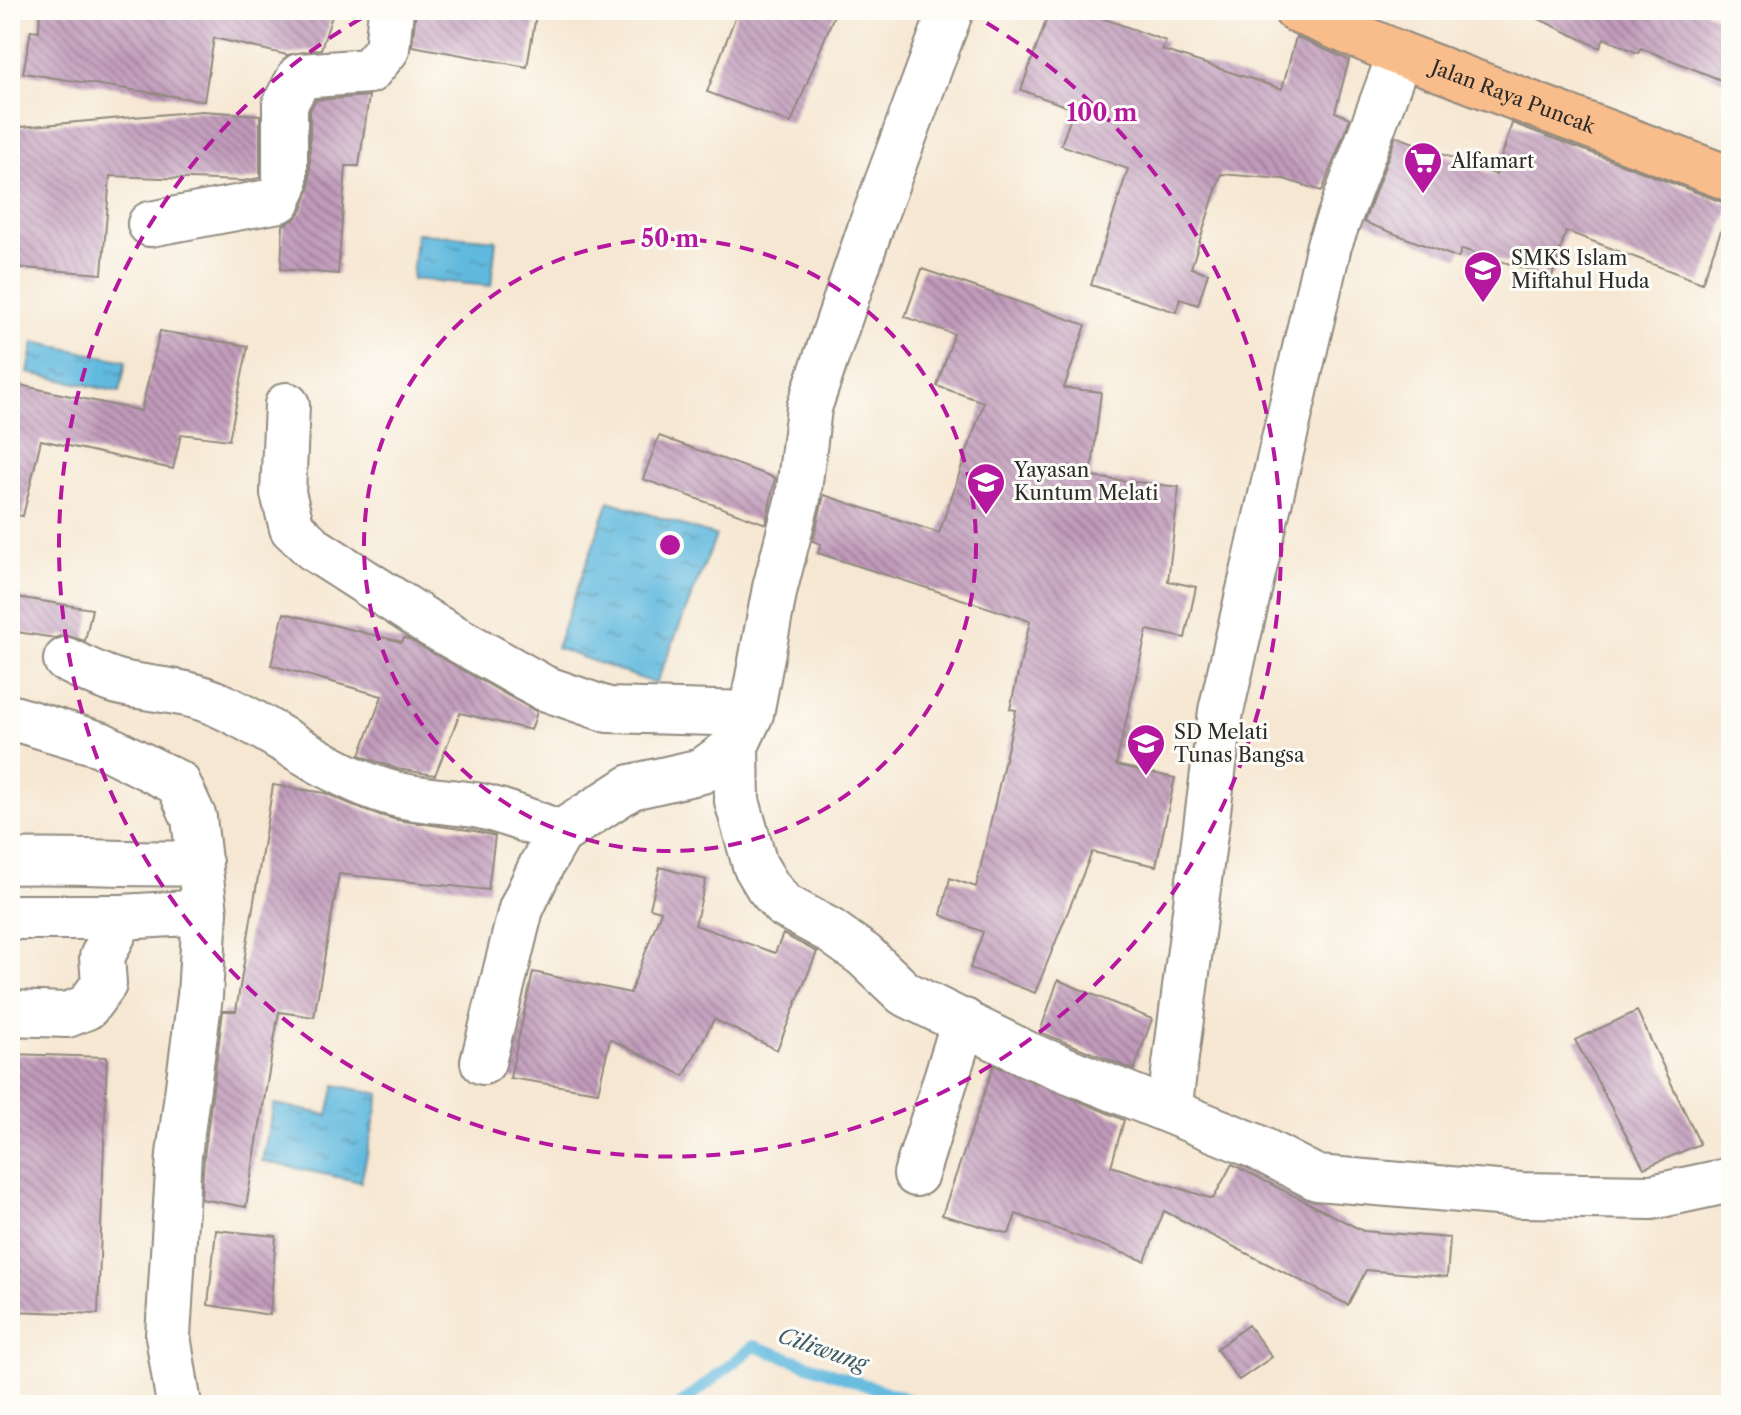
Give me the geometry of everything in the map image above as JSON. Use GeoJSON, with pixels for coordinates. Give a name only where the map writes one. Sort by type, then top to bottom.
{"type":"FeatureCollection","features":[{"type":"Feature","properties":{"kind":"highway","name":"Jalan Raya Puncak"},"geometry":{"type":"LineString","coordinates":[[1296,10],[1400,54],[1731,179]]}},
{"type":"Feature","properties":{"kind":"street"},"geometry":{"type":"LineString","coordinates":[[150,224],[279,200],[285,186],[285,104],[300,76],[369,71],[387,49],[391,10]]}},
{"type":"Feature","properties":{"kind":"street"},"geometry":{"type":"LineString","coordinates":[[951,10],[872,223],[809,408],[798,498],[744,730],[737,801],[755,865],[768,887],[783,905],[829,930],[864,955],[904,993],[1027,1054],[1255,1146],[1317,1178],[1521,1195],[1652,1197],[1731,1180]]}},
{"type":"Feature","properties":{"kind":"street"},"geometry":{"type":"LineString","coordinates":[[1169,1111],[1221,711],[1329,245],[1400,54]]}},
{"type":"Feature","properties":{"kind":"street"},"geometry":{"type":"LineString","coordinates":[[287,405],[283,493],[292,528],[314,549],[432,625],[544,688],[608,710],[744,730]]}},
{"type":"Feature","properties":{"kind":"street"},"geometry":{"type":"LineString","coordinates":[[66,660],[119,682],[185,692],[213,702],[242,715],[302,753],[373,788],[404,798],[504,812],[560,833]]}},
{"type":"Feature","properties":{"kind":"street"},"geometry":{"type":"LineString","coordinates":[[10,717],[100,744],[178,783],[194,818],[205,912],[200,996],[179,1155],[168,1336],[179,1405]]}},
{"type":"Feature","properties":{"kind":"street"},"geometry":{"type":"LineString","coordinates":[[483,1062],[521,909],[560,833],[631,787],[702,771],[744,730]]}},
{"type":"Feature","properties":{"kind":"street"},"geometry":{"type":"LineString","coordinates":[[10,862],[200,863]]}},
{"type":"Feature","properties":{"kind":"street"},"geometry":{"type":"LineString","coordinates":[[10,917],[122,917],[205,912]]}},
{"type":"Feature","properties":{"kind":"street"},"geometry":{"type":"LineString","coordinates":[[10,1013],[67,1015],[87,1007],[104,984],[102,957],[122,917]]}},
{"type":"Feature","properties":{"kind":"street"},"geometry":{"type":"LineString","coordinates":[[916,1174],[964,1021]]}},
{"type":"Feature","properties":{"kind":"water"},"geometry":{"type":"Polygon","coordinates":[[[416,233],[496,240],[491,286],[412,279],[416,233]]]}},
{"type":"Feature","properties":{"kind":"water"},"geometry":{"type":"Polygon","coordinates":[[[34,342],[126,361],[120,392],[28,373],[34,342]]]}},
{"type":"Feature","properties":{"kind":"water"},"geometry":{"type":"Polygon","coordinates":[[[609,501],[716,536],[656,684],[556,648],[609,501]]]}},
{"type":"Feature","properties":{"kind":"water"},"geometry":{"type":"Polygon","coordinates":[[[335,1085],[380,1094],[361,1182],[262,1161],[274,1104],[328,1115],[335,1085]]]}},
{"type":"Feature","properties":{"kind":"building"},"geometry":{"type":"Polygon","coordinates":[[[40,10],[237,10],[287,20],[290,10],[334,10],[321,49],[287,55],[214,38],[204,101],[23,73],[31,30],[39,31],[40,10]]]}},
{"type":"Feature","properties":{"kind":"building"},"geometry":{"type":"Polygon","coordinates":[[[416,10],[537,10],[527,67],[412,46],[416,10]]]}},
{"type":"Feature","properties":{"kind":"building"},"geometry":{"type":"Polygon","coordinates":[[[738,10],[836,10],[791,123],[707,92],[738,10]]]}},
{"type":"Feature","properties":{"kind":"building"},"geometry":{"type":"Polygon","coordinates":[[[1050,10],[1080,10],[1166,41],[1162,50],[1282,89],[1296,37],[1349,60],[1335,112],[1350,118],[1322,191],[1284,179],[1221,174],[1191,268],[1208,273],[1198,305],[1180,299],[1176,312],[1091,285],[1128,169],[1061,145],[1074,109],[1021,90],[1050,10]]]}},
{"type":"Feature","properties":{"kind":"building"},"geometry":{"type":"Polygon","coordinates":[[[1520,10],[1702,10],[1731,22],[1731,84],[1641,48],[1638,53],[1604,38],[1600,48],[1520,10]]]}},
{"type":"Feature","properties":{"kind":"building"},"geometry":{"type":"Polygon","coordinates":[[[369,96],[359,166],[346,166],[338,274],[281,269],[283,225],[294,220],[302,210],[310,187],[310,110],[316,100],[369,96]]]}},
{"type":"Feature","properties":{"kind":"building"},"geometry":{"type":"Polygon","coordinates":[[[202,111],[260,115],[260,178],[243,181],[110,176],[102,274],[10,267],[10,128],[202,111]]]}},
{"type":"Feature","properties":{"kind":"building"},"geometry":{"type":"Polygon","coordinates":[[[1512,123],[1731,203],[1702,283],[1566,231],[1552,277],[1462,249],[1458,258],[1364,222],[1396,136],[1496,175],[1512,123]]]}},
{"type":"Feature","properties":{"kind":"building"},"geometry":{"type":"Polygon","coordinates":[[[922,269],[1086,325],[1064,388],[1101,392],[1091,477],[1179,487],[1168,581],[1196,587],[1185,638],[1147,630],[1116,765],[1175,778],[1156,866],[1092,852],[1035,993],[970,968],[983,932],[941,915],[950,878],[976,887],[1016,710],[1010,709],[1030,621],[818,553],[821,544],[813,541],[824,495],[939,533],[984,402],[937,386],[954,334],[905,317],[922,269]]]}},
{"type":"Feature","properties":{"kind":"building"},"geometry":{"type":"Polygon","coordinates":[[[160,331],[248,346],[229,440],[181,434],[173,469],[41,440],[23,516],[10,514],[10,383],[141,411],[160,331]]]}},
{"type":"Feature","properties":{"kind":"building"},"geometry":{"type":"Polygon","coordinates":[[[659,436],[775,478],[766,524],[643,479],[659,436]]]}},
{"type":"Feature","properties":{"kind":"building"},"geometry":{"type":"Polygon","coordinates":[[[10,596],[92,609],[85,641],[64,635],[55,638],[10,631],[10,596]]]}},
{"type":"Feature","properties":{"kind":"building"},"geometry":{"type":"Polygon","coordinates":[[[284,613],[402,642],[404,638],[408,639],[537,712],[531,730],[460,713],[435,775],[397,769],[360,755],[382,696],[271,665],[284,613]]]}},
{"type":"Feature","properties":{"kind":"building"},"geometry":{"type":"Polygon","coordinates":[[[273,785],[325,793],[397,820],[495,836],[488,890],[339,874],[314,1017],[279,1012],[246,1207],[201,1199],[223,1011],[236,1011],[273,785]]]}},
{"type":"Feature","properties":{"kind":"building"},"geometry":{"type":"Polygon","coordinates":[[[660,867],[706,880],[695,925],[775,953],[783,934],[817,952],[777,1050],[714,1019],[684,1076],[610,1039],[598,1092],[510,1078],[533,972],[630,993],[661,911],[650,908],[660,867]]]}},
{"type":"Feature","properties":{"kind":"building"},"geometry":{"type":"Polygon","coordinates":[[[1058,980],[1152,1019],[1134,1070],[1040,1032],[1058,980]]]}},
{"type":"Feature","properties":{"kind":"building"},"geometry":{"type":"Polygon","coordinates":[[[1637,1011],[1700,1144],[1644,1168],[1575,1040],[1637,1011]]]}},
{"type":"Feature","properties":{"kind":"building"},"geometry":{"type":"Polygon","coordinates":[[[10,1054],[107,1057],[98,1314],[10,1311],[10,1054]]]}},
{"type":"Feature","properties":{"kind":"building"},"geometry":{"type":"Polygon","coordinates":[[[994,1065],[1124,1120],[1111,1166],[1213,1199],[1232,1164],[1363,1231],[1450,1238],[1447,1277],[1366,1270],[1348,1305],[1164,1211],[1145,1261],[1016,1214],[1009,1234],[942,1215],[994,1065]]]}},
{"type":"Feature","properties":{"kind":"building"},"geometry":{"type":"Polygon","coordinates":[[[216,1230],[276,1236],[270,1315],[208,1305],[216,1230]]]}},
{"type":"Feature","properties":{"kind":"building"},"geometry":{"type":"Polygon","coordinates":[[[1248,1325],[1272,1357],[1239,1380],[1216,1349],[1248,1325]]]}},
{"type":"Feature","properties":{"kind":"waterway","name":"Ciliwung"},"geometry":{"type":"LineString","coordinates":[[680,1405],[754,1346],[923,1405]]}},
{"type":"Feature","properties":{"kind":"place","name":"Alfamart"},"geometry":{"type":"Point","coordinates":[1423,195]}},
{"type":"Feature","properties":{"kind":"place","name":"SMKS Islam Miftahul Huda"},"geometry":{"type":"Point","coordinates":[1483,304]}},
{"type":"Feature","properties":{"kind":"place","name":"Yayasan Kuntum Melati"},"geometry":{"type":"Point","coordinates":[986,516]}},
{"type":"Feature","properties":{"kind":"place","name":"SD Melati Tunas Bangsa"},"geometry":{"type":"Point","coordinates":[1146,777]}}]}
